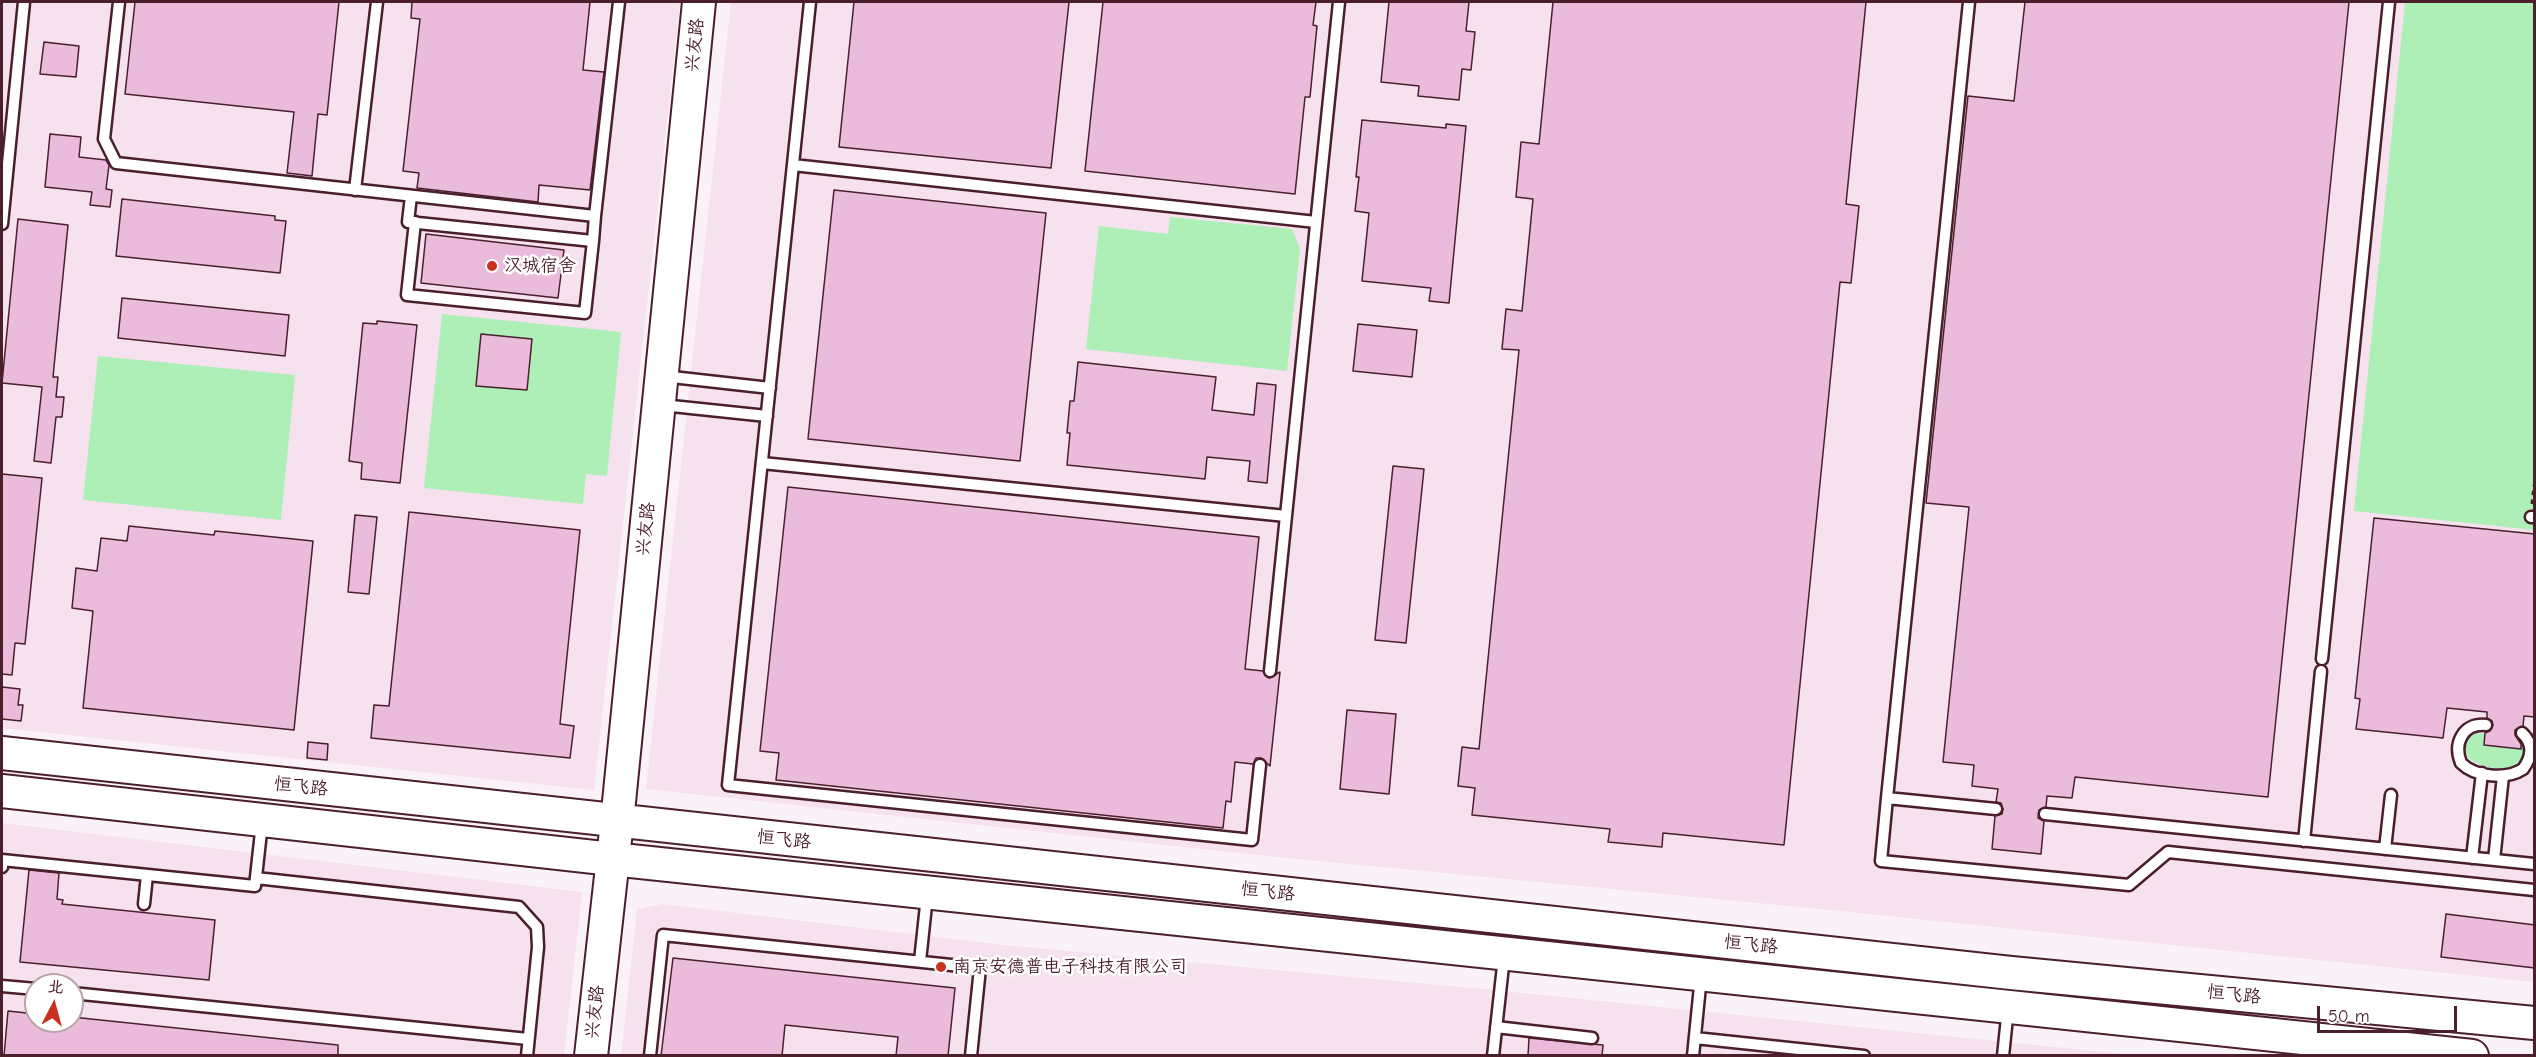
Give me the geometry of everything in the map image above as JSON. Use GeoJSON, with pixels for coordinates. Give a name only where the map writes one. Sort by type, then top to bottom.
{"type":"FeatureCollection","features":[{"type":"Feature","properties":{"kind":"main road","name":"兴友路"},"geometry":{"type":"LineString","coordinates":[[591,1056],[617,822],[699,2]]}},
{"type":"Feature","properties":{"kind":"main road","name":"恒飞路"},"geometry":{"type":"LineString","coordinates":[[2,753],[2011,974],[2535,1023]]}},
{"type":"Feature","properties":{"kind":"main road","name":"恒飞路"},"geometry":{"type":"LineString","coordinates":[[2,791],[612,859],[2472,1056]]}},
{"type":"Feature","properties":{"kind":"lane"},"geometry":{"type":"LineString","coordinates":[[2,224],[7,122],[24,2]]}},
{"type":"Feature","properties":{"kind":"lane"},"geometry":{"type":"LineString","coordinates":[[119,2],[104,139],[116,163],[595,216]]}},
{"type":"Feature","properties":{"kind":"lane"},"geometry":{"type":"LineString","coordinates":[[355,189],[377,2]]}},
{"type":"Feature","properties":{"kind":"lane"},"geometry":{"type":"LineString","coordinates":[[415,222],[407,295],[585,313],[619,2]]}},
{"type":"Feature","properties":{"kind":"lane"},"geometry":{"type":"LineString","coordinates":[[810,2],[728,785],[1252,840],[1260,765]]}},
{"type":"Feature","properties":{"kind":"lane"},"geometry":{"type":"LineString","coordinates":[[1269,671],[1339,2]]}},
{"type":"Feature","properties":{"kind":"lane"},"geometry":{"type":"LineString","coordinates":[[1969,2],[1881,861],[2129,885],[2168,852],[2535,890]]}},
{"type":"Feature","properties":{"kind":"lane"},"geometry":{"type":"LineString","coordinates":[[2304,841],[2389,2]]}},
{"type":"Feature","properties":{"kind":"lane"},"geometry":{"type":"LineString","coordinates":[[793,165],[1316,222]]}},
{"type":"Feature","properties":{"kind":"lane"},"geometry":{"type":"LineString","coordinates":[[411,196],[408,222],[593,241]]}},
{"type":"Feature","properties":{"kind":"lane"},"geometry":{"type":"LineString","coordinates":[[660,390],[770,388]]}},
{"type":"Feature","properties":{"kind":"lane"},"geometry":{"type":"LineString","coordinates":[[660,390],[767,416]]}},
{"type":"Feature","properties":{"kind":"lane"},"geometry":{"type":"LineString","coordinates":[[762,463],[1286,516]]}},
{"type":"Feature","properties":{"kind":"lane"},"geometry":{"type":"LineString","coordinates":[[2486,725],[2471,727],[2464,731],[2457,746],[2461,763],[2474,772],[2503,776],[2516,774],[2528,762],[2530,745],[2522,733]]}},
{"type":"Feature","properties":{"kind":"lane"},"geometry":{"type":"LineString","coordinates":[[2472,858],[2482,773]]}},
{"type":"Feature","properties":{"kind":"lane"},"geometry":{"type":"LineString","coordinates":[[2494,860],[2503,776]]}},
{"type":"Feature","properties":{"kind":"lane"},"geometry":{"type":"LineString","coordinates":[[2385,849],[2391,795]]}},
{"type":"Feature","properties":{"kind":"lane"},"geometry":{"type":"LineString","coordinates":[[1887,798],[1996,809]]}},
{"type":"Feature","properties":{"kind":"lane"},"geometry":{"type":"LineString","coordinates":[[2045,814],[2535,864]]}},
{"type":"Feature","properties":{"kind":"lane"},"geometry":{"type":"LineString","coordinates":[[2,867],[2,860],[255,886],[262,819]]}},
{"type":"Feature","properties":{"kind":"lane"},"geometry":{"type":"LineString","coordinates":[[144,904],[147,875]]}},
{"type":"Feature","properties":{"kind":"lane"},"geometry":{"type":"LineString","coordinates":[[256,878],[519,907],[537,927],[538,947],[527,1056]]}},
{"type":"Feature","properties":{"kind":"lane"},"geometry":{"type":"LineString","coordinates":[[920,961],[927,892]]}},
{"type":"Feature","properties":{"kind":"lane"},"geometry":{"type":"LineString","coordinates":[[650,1056],[663,934],[980,968],[971,1056]]}},
{"type":"Feature","properties":{"kind":"lane"},"geometry":{"type":"LineString","coordinates":[[1493,1056],[1504,954]]}},
{"type":"Feature","properties":{"kind":"lane"},"geometry":{"type":"LineString","coordinates":[[1693,1056],[1702,973]]}},
{"type":"Feature","properties":{"kind":"lane"},"geometry":{"type":"LineString","coordinates":[[2,986],[24,988]]}},
{"type":"Feature","properties":{"kind":"lane"},"geometry":{"type":"LineString","coordinates":[[84,994],[528,1039]]}},
{"type":"Feature","properties":{"kind":"lane"},"geometry":{"type":"LineString","coordinates":[[2003,1056],[2008,1008]]}},
{"type":"Feature","properties":{"kind":"lane"},"geometry":{"type":"LineString","coordinates":[[1496,1028],[1592,1038]]}},
{"type":"Feature","properties":{"kind":"lane"},"geometry":{"type":"LineString","coordinates":[[1695,1038],[1864,1056]]}},
{"type":"Feature","properties":{"kind":"shaded area"},"geometry":{"type":"Polygon","coordinates":[[[2,2],[680,2],[594,790],[2,728],[2,2]]]}},
{"type":"Feature","properties":{"kind":"shaded area"},"geometry":{"type":"Polygon","coordinates":[[[731,2],[2534,2],[2534,982],[1810,908],[1267,856],[646,789],[731,2]]]}},
{"type":"Feature","properties":{"kind":"shaded area"},"geometry":{"type":"Polygon","coordinates":[[[2,823],[582,892],[564,1055],[2,1056],[2,823]]]}},
{"type":"Feature","properties":{"kind":"shaded area"},"geometry":{"type":"Polygon","coordinates":[[[662,904],[1003,945],[1483,989],[2133,1055],[621,1056],[637,909],[662,904]]]}},
{"type":"Feature","properties":{"kind":"green space"},"geometry":{"type":"Polygon","coordinates":[[[2405,2],[2534,2],[2534,530],[2354,511],[2405,2]]]}},
{"type":"Feature","properties":{"kind":"green space"},"geometry":{"type":"Polygon","coordinates":[[[1170,217],[1292,229],[1300,249],[1287,371],[1086,349],[1099,226],[1168,234],[1170,217]]]}},
{"type":"Feature","properties":{"kind":"green space"},"geometry":{"type":"Polygon","coordinates":[[[442,314],[621,332],[607,476],[586,474],[583,504],[424,488],[442,314]]]}},
{"type":"Feature","properties":{"kind":"green space"},"geometry":{"type":"Polygon","coordinates":[[[98,356],[295,375],[281,520],[83,500],[98,356]]]}},
{"type":"Feature","properties":{"kind":"green space"},"geometry":{"type":"Polygon","coordinates":[[[2476,733],[2517,737],[2525,747],[2524,760],[2515,766],[2502,768],[2478,763],[2468,757],[2464,750],[2466,742],[2476,733]]]}},
{"type":"Feature","properties":{"kind":"building"},"geometry":{"type":"Polygon","coordinates":[[[135,2],[339,2],[327,115],[318,114],[312,176],[287,173],[294,112],[125,94],[135,2]]]}},
{"type":"Feature","properties":{"kind":"building"},"geometry":{"type":"Polygon","coordinates":[[[412,2],[590,2],[583,70],[604,72],[590,190],[539,185],[538,202],[417,188],[419,173],[403,171],[420,19],[411,18],[412,2]]]}},
{"type":"Feature","properties":{"kind":"building"},"geometry":{"type":"Polygon","coordinates":[[[854,2],[1069,2],[1051,168],[839,147],[854,2]]]}},
{"type":"Feature","properties":{"kind":"building"},"geometry":{"type":"Polygon","coordinates":[[[1103,2],[1316,2],[1313,25],[1317,26],[1310,97],[1305,97],[1295,194],[1085,171],[1103,2]]]}},
{"type":"Feature","properties":{"kind":"building"},"geometry":{"type":"Polygon","coordinates":[[[1389,2],[1469,2],[1466,31],[1475,32],[1471,70],[1462,69],[1459,100],[1418,96],[1419,86],[1381,82],[1389,2]]]}},
{"type":"Feature","properties":{"kind":"building"},"geometry":{"type":"Polygon","coordinates":[[[1553,2],[1866,2],[1846,204],[1859,206],[1851,283],[1840,282],[1784,845],[1663,833],[1662,847],[1608,842],[1610,829],[1472,815],[1475,788],[1458,786],[1462,747],[1479,749],[1519,350],[1502,349],[1506,309],[1522,311],[1533,199],[1516,197],[1521,142],[1539,144],[1553,2]]]}},
{"type":"Feature","properties":{"kind":"building"},"geometry":{"type":"Polygon","coordinates":[[[2025,2],[2349,2],[2268,797],[2075,777],[2072,798],[2047,796],[2046,807],[2039,810],[2038,818],[2044,821],[2041,854],[1992,849],[1995,816],[2002,814],[2003,809],[2001,803],[1996,802],[1998,789],[1972,786],[1974,765],[1943,762],[1969,507],[1926,503],[1968,96],[2014,101],[2025,2]]]}},
{"type":"Feature","properties":{"kind":"building"},"geometry":{"type":"Polygon","coordinates":[[[44,42],[79,46],[76,77],[40,74],[44,42]]]}},
{"type":"Feature","properties":{"kind":"building"},"geometry":{"type":"Polygon","coordinates":[[[1362,120],[1446,128],[1446,124],[1466,126],[1449,303],[1429,301],[1431,288],[1362,281],[1369,213],[1355,211],[1362,120]]]}},
{"type":"Feature","properties":{"kind":"building"},"geometry":{"type":"Polygon","coordinates":[[[50,134],[81,137],[79,157],[106,160],[109,165],[106,189],[112,190],[110,207],[90,205],[92,192],[45,187],[50,134]]]}},
{"type":"Feature","properties":{"kind":"building"},"geometry":{"type":"Polygon","coordinates":[[[834,190],[1046,213],[1020,461],[808,439],[834,190]]]}},
{"type":"Feature","properties":{"kind":"building"},"geometry":{"type":"Polygon","coordinates":[[[122,199],[275,216],[275,220],[286,221],[280,273],[116,256],[122,199]]]}},
{"type":"Feature","properties":{"kind":"building"},"geometry":{"type":"Polygon","coordinates":[[[18,219],[68,225],[53,377],[58,377],[56,397],[64,397],[62,417],[56,417],[51,463],[34,461],[42,387],[2,383],[18,219]]]}},
{"type":"Feature","properties":{"kind":"building","name":"汉城宿舍"},"geometry":{"type":"Polygon","coordinates":[[[426,234],[564,250],[558,298],[421,283],[426,234]]]}},
{"type":"Feature","properties":{"kind":"building"},"geometry":{"type":"Polygon","coordinates":[[[122,298],[289,315],[285,356],[118,338],[122,298]]]}},
{"type":"Feature","properties":{"kind":"building"},"geometry":{"type":"Polygon","coordinates":[[[377,321],[417,325],[400,483],[361,479],[362,463],[349,461],[363,323],[377,324],[377,321]]]}},
{"type":"Feature","properties":{"kind":"building"},"geometry":{"type":"Polygon","coordinates":[[[1358,324],[1417,330],[1412,377],[1353,371],[1358,324]]]}},
{"type":"Feature","properties":{"kind":"building"},"geometry":{"type":"Polygon","coordinates":[[[481,334],[532,339],[527,390],[476,386],[481,334]]]}},
{"type":"Feature","properties":{"kind":"building"},"geometry":{"type":"Polygon","coordinates":[[[1078,362],[1216,377],[1212,410],[1254,415],[1257,383],[1276,385],[1267,483],[1248,481],[1250,461],[1207,457],[1205,479],[1067,465],[1070,401],[1074,401],[1078,362]]]}},
{"type":"Feature","properties":{"kind":"building"},"geometry":{"type":"Polygon","coordinates":[[[1393,466],[1424,469],[1406,643],[1375,640],[1393,466]]]}},
{"type":"Feature","properties":{"kind":"building"},"geometry":{"type":"Polygon","coordinates":[[[2,474],[42,478],[25,644],[15,643],[12,675],[2,674],[2,474]]]}},
{"type":"Feature","properties":{"kind":"building"},"geometry":{"type":"Polygon","coordinates":[[[788,487],[1259,537],[1245,669],[1263,671],[1269,678],[1280,672],[1270,766],[1261,758],[1256,758],[1253,764],[1235,762],[1231,802],[1226,801],[1223,828],[776,780],[779,753],[760,751],[788,487]]]}},
{"type":"Feature","properties":{"kind":"building"},"geometry":{"type":"Polygon","coordinates":[[[409,512],[580,530],[560,724],[574,726],[570,758],[371,738],[374,705],[389,706],[409,512]]]}},
{"type":"Feature","properties":{"kind":"building"},"geometry":{"type":"Polygon","coordinates":[[[355,515],[377,517],[369,594],[348,592],[355,515]]]}},
{"type":"Feature","properties":{"kind":"building"},"geometry":{"type":"Polygon","coordinates":[[[2374,518],[2535,534],[2535,717],[2524,716],[2523,726],[2515,730],[2521,749],[2484,745],[2485,733],[2490,731],[2493,725],[2492,721],[2487,718],[2487,712],[2447,708],[2443,738],[2356,729],[2360,699],[2355,698],[2374,518]]]}},
{"type":"Feature","properties":{"kind":"building"},"geometry":{"type":"Polygon","coordinates":[[[129,526],[214,535],[215,531],[313,541],[294,730],[83,708],[93,611],[72,608],[76,568],[97,571],[101,538],[127,541],[129,526]]]}},
{"type":"Feature","properties":{"kind":"building"},"geometry":{"type":"Polygon","coordinates":[[[2,687],[20,689],[18,705],[23,705],[21,721],[2,719],[2,687]]]}},
{"type":"Feature","properties":{"kind":"building"},"geometry":{"type":"Polygon","coordinates":[[[1347,710],[1396,714],[1389,794],[1340,789],[1347,710]]]}},
{"type":"Feature","properties":{"kind":"building"},"geometry":{"type":"Polygon","coordinates":[[[308,742],[328,744],[327,760],[307,758],[308,742]]]}},
{"type":"Feature","properties":{"kind":"building"},"geometry":{"type":"Polygon","coordinates":[[[29,870],[59,873],[57,899],[63,900],[62,904],[215,920],[209,980],[20,962],[29,870]]]}},
{"type":"Feature","properties":{"kind":"building"},"geometry":{"type":"Polygon","coordinates":[[[2446,914],[2535,925],[2535,968],[2441,957],[2446,914]]]}},
{"type":"Feature","properties":{"kind":"building"},"geometry":{"type":"Polygon","coordinates":[[[673,958],[955,988],[948,1056],[896,1056],[898,1037],[785,1025],[782,1056],[661,1056],[673,958]]]}},
{"type":"Feature","properties":{"kind":"building"},"geometry":{"type":"Polygon","coordinates":[[[8,1011],[24,1013],[24,1033],[84,1033],[84,1018],[338,1045],[338,1056],[4,1056],[8,1011]]]}},
{"type":"Feature","properties":{"kind":"building"},"geometry":{"type":"Polygon","coordinates":[[[1529,1038],[1603,1045],[1602,1056],[1528,1056],[1529,1038]]]}},
{"type":"Feature","properties":{"kind":"place","name":"汉城宿舍"},"geometry":{"type":"Point","coordinates":[492,266]}},
{"type":"Feature","properties":{"kind":"place","name":"南京安德普电子科技有限公司"},"geometry":{"type":"Point","coordinates":[941,967]}}]}
